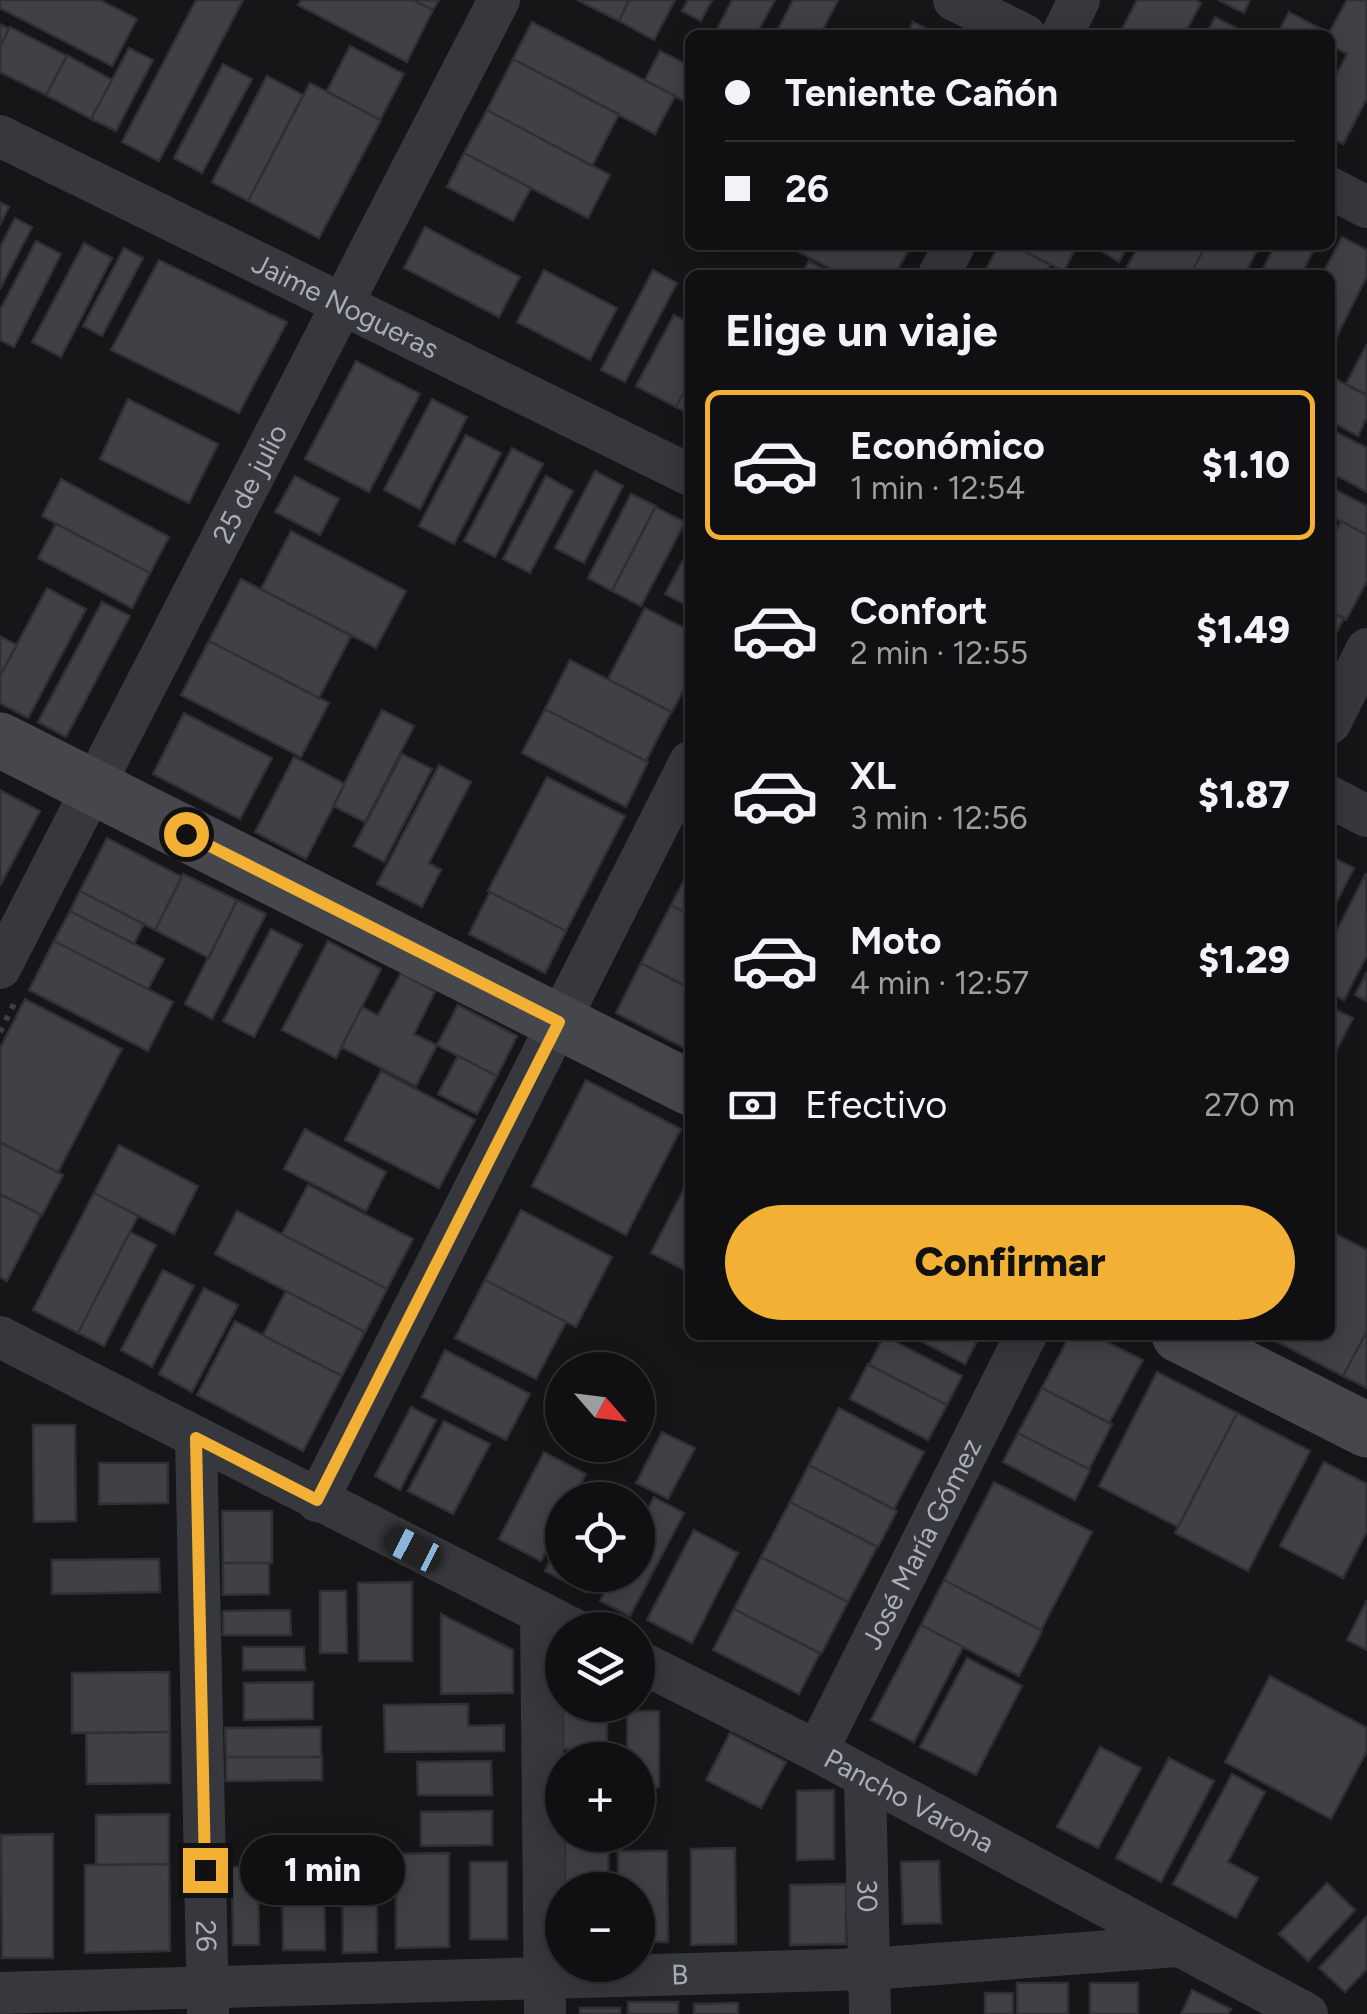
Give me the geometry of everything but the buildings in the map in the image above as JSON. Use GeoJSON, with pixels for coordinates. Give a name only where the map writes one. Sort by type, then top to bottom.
{"type":"FeatureCollection","features":[{"type":"Feature","properties":{"kind":"street","name":"25 de julio"},"geometry":{"type":"LineString","coordinates":[[0,968],[499,0]]}},
{"type":"Feature","properties":{"kind":"street"},"geometry":{"type":"LineString","coordinates":[[954,0],[1015,30]]}},
{"type":"Feature","properties":{"kind":"street"},"geometry":{"type":"LineString","coordinates":[[1065,30],[1080,0]]}},
{"type":"Feature","properties":{"kind":"street","name":"Jaime Nogueras"},"geometry":{"type":"LineString","coordinates":[[0,136],[685,472]]}},
{"type":"Feature","properties":{"kind":"street"},"geometry":{"type":"LineString","coordinates":[[1335,191],[1367,207]]}},
{"type":"Feature","properties":{"kind":"street"},"geometry":{"type":"LineString","coordinates":[[1335,712],[1367,649]]}},
{"type":"Feature","properties":{"kind":"street"},"geometry":{"type":"LineString","coordinates":[[0,740],[685,1085]]}},
{"type":"Feature","properties":{"kind":"street"},"geometry":{"type":"LineString","coordinates":[[317,1500],[685,772]]}},
{"type":"Feature","properties":{"kind":"street"},"geometry":{"type":"LineString","coordinates":[[1335,799],[1367,816]]}},
{"type":"Feature","properties":{"kind":"street"},"geometry":{"type":"LineString","coordinates":[[0,1337],[545,1615]]}},
{"type":"Feature","properties":{"kind":"street","name":"José María Gómez"},"geometry":{"type":"LineString","coordinates":[[817,1751],[1023,1340]]}},
{"type":"Feature","properties":{"kind":"street"},"geometry":{"type":"LineString","coordinates":[[1189,1340],[1367,1430]]}},
{"type":"Feature","properties":{"kind":"street","name":"26"},"geometry":{"type":"LineString","coordinates":[[196,1438],[207,2001]]}},
{"type":"Feature","properties":{"kind":"street","name":"Pancho Varona"},"geometry":{"type":"LineString","coordinates":[[655,1670],[817,1751],[1307,2014]]}},
{"type":"Feature","properties":{"kind":"street"},"geometry":{"type":"LineString","coordinates":[[545,1996],[555,1722]]}},
{"type":"Feature","properties":{"kind":"street","name":"30"},"geometry":{"type":"LineString","coordinates":[[866,1778],[870,2014]]}},
{"type":"Feature","properties":{"kind":"street","name":"B"},"geometry":{"type":"LineString","coordinates":[[0,1993],[207,2001],[545,1996],[1177,1946]]}},
{"type":"Feature","properties":{"kind":"route"},"geometry":{"type":"LineString","coordinates":[[186,834],[559,1022],[317,1500],[196,1438],[205,1870]]}}]}
